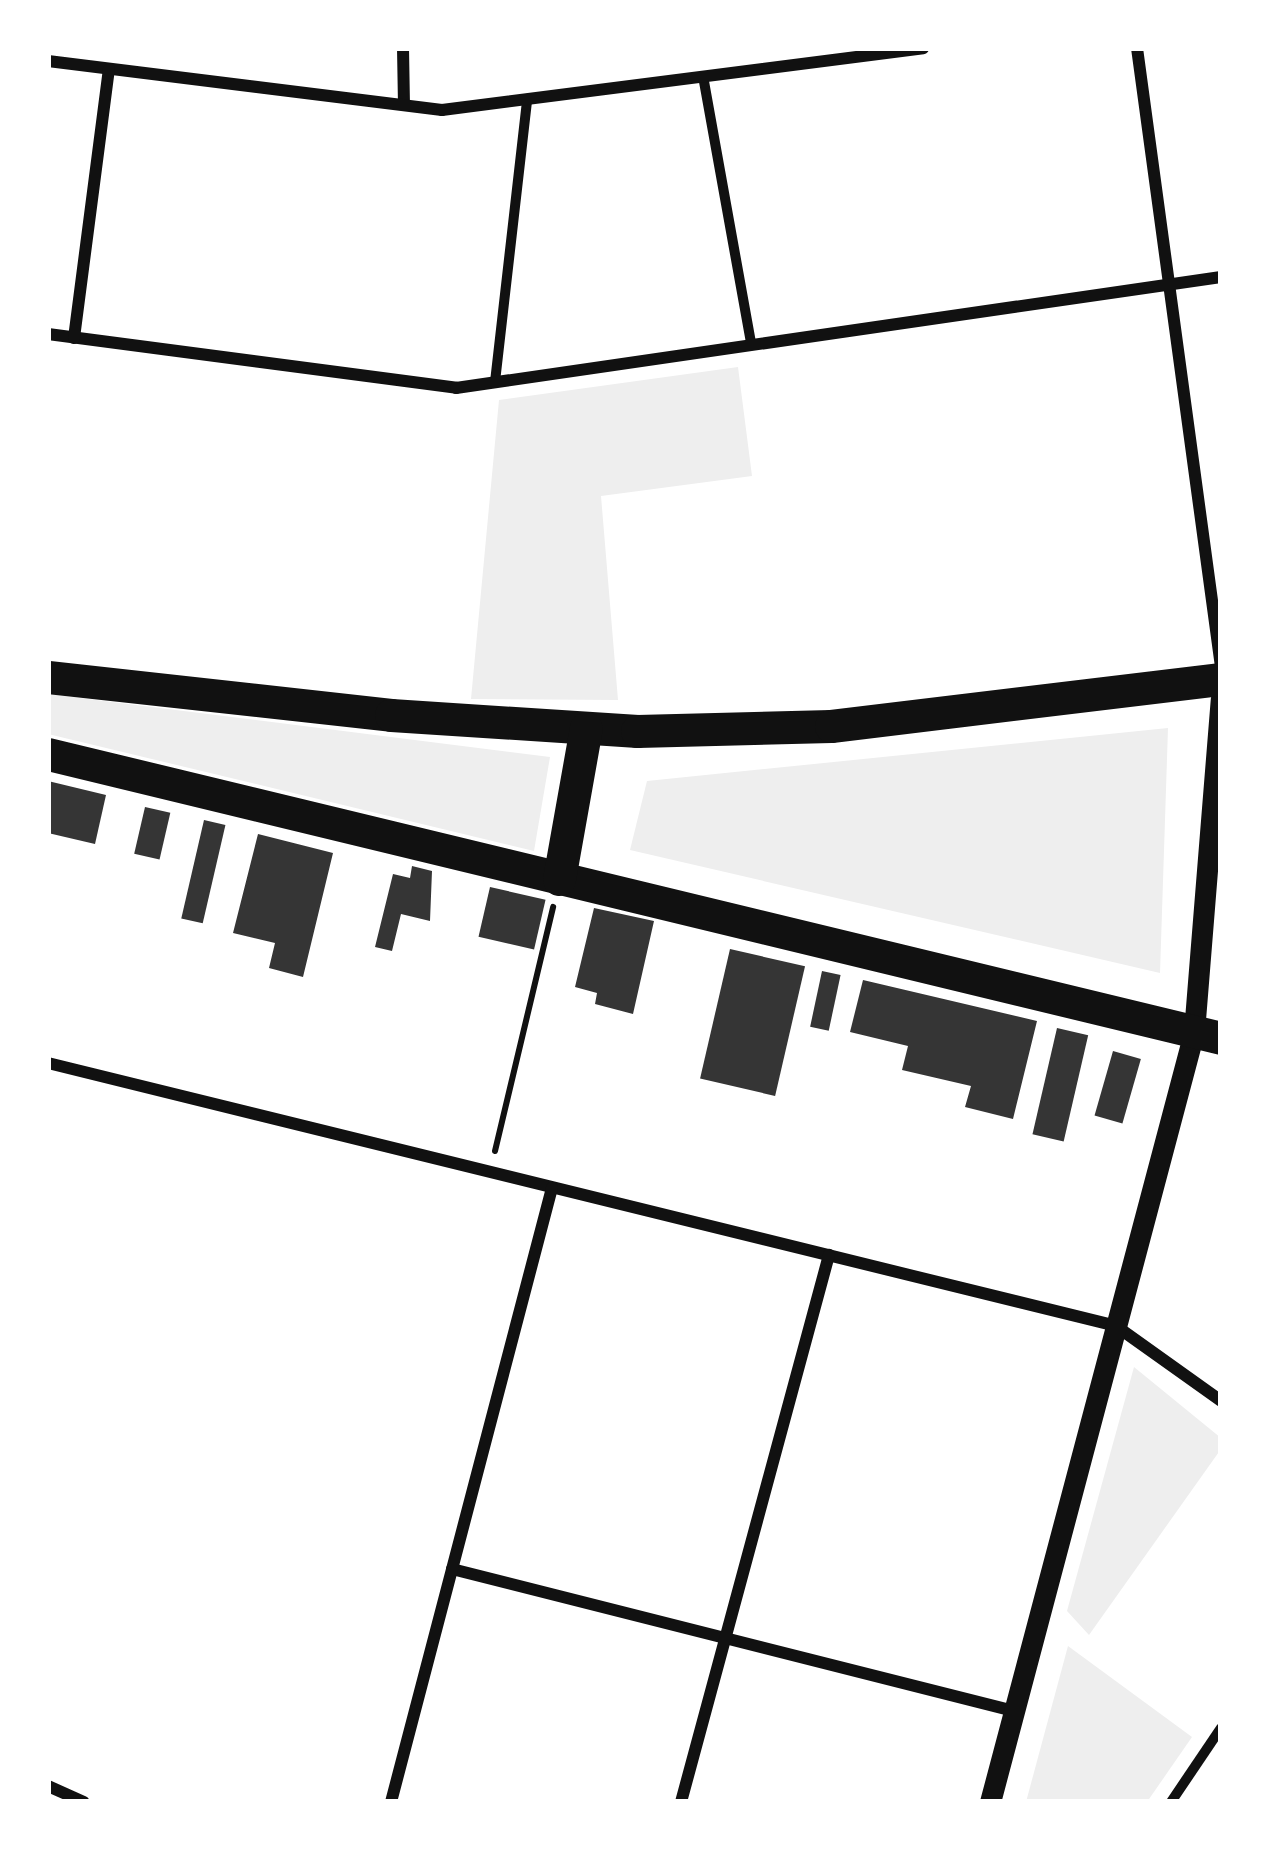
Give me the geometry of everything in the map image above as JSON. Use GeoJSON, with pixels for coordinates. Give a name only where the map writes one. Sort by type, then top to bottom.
{"type":"FeatureCollection","features":[{"type":"Feature","properties":{"kind":"highway"},"geometry":{"type":"LineString","coordinates":[[48,677],[586,728],[831,726],[1221,680]]}},
{"type":"Feature","properties":{"kind":"highway"},"geometry":{"type":"LineString","coordinates":[[559,880],[586,728]]}},
{"type":"Feature","properties":{"kind":"highway"},"geometry":{"type":"LineString","coordinates":[[48,754],[1207,1035]]}},
{"type":"Feature","properties":{"kind":"street"},"geometry":{"type":"LineString","coordinates":[[403,48],[404,105]]}},
{"type":"Feature","properties":{"kind":"street"},"geometry":{"type":"LineString","coordinates":[[48,61],[442,110],[923,48]]}},
{"type":"Feature","properties":{"kind":"street"},"geometry":{"type":"LineString","coordinates":[[1137,48],[1221,667]]}},
{"type":"Feature","properties":{"kind":"street"},"geometry":{"type":"LineString","coordinates":[[74,338],[109,68]]}},
{"type":"Feature","properties":{"kind":"street"},"geometry":{"type":"LineString","coordinates":[[704,76],[751,342]]}},
{"type":"Feature","properties":{"kind":"street"},"geometry":{"type":"LineString","coordinates":[[495,382],[527,99]]}},
{"type":"Feature","properties":{"kind":"street"},"geometry":{"type":"LineString","coordinates":[[48,334],[456,388],[1170,278],[1221,277]]}},
{"type":"Feature","properties":{"kind":"street"},"geometry":{"type":"LineString","coordinates":[[990,1802],[1116,1326],[1207,1035],[1221,698]]}},
{"type":"Feature","properties":{"kind":"street"},"geometry":{"type":"LineString","coordinates":[[48,1063],[1116,1326],[1221,1401]]}},
{"type":"Feature","properties":{"kind":"street"},"geometry":{"type":"LineString","coordinates":[[391,1802],[552,1187]]}},
{"type":"Feature","properties":{"kind":"street"},"geometry":{"type":"LineString","coordinates":[[681,1802],[829,1255]]}},
{"type":"Feature","properties":{"kind":"street"},"geometry":{"type":"LineString","coordinates":[[452,1569],[1014,1711]]}},
{"type":"Feature","properties":{"kind":"street"},"geometry":{"type":"LineString","coordinates":[[1172,1802],[1221,1728]]}},
{"type":"Feature","properties":{"kind":"street"},"geometry":{"type":"LineString","coordinates":[[48,1786],[84,1802]]}},
{"type":"Feature","properties":{"kind":"path"},"geometry":{"type":"LineString","coordinates":[[490,1172],[559,880]]}},
{"type":"Feature","properties":{"kind":"shaded area"},"geometry":{"type":"Polygon","coordinates":[[[738,367],[752,476],[601,496],[618,700],[471,699],[499,400],[738,367]]]}},
{"type":"Feature","properties":{"kind":"shaded area"},"geometry":{"type":"Polygon","coordinates":[[[48,694],[550,757],[534,851],[48,734],[48,694]]]}},
{"type":"Feature","properties":{"kind":"shaded area"},"geometry":{"type":"Polygon","coordinates":[[[1168,728],[1160,973],[630,850],[647,781],[1168,728]]]}},
{"type":"Feature","properties":{"kind":"shaded area"},"geometry":{"type":"Polygon","coordinates":[[[1134,1367],[1221,1438],[1221,1449],[1089,1635],[1067,1611],[1134,1367]]]}},
{"type":"Feature","properties":{"kind":"shaded area"},"geometry":{"type":"Polygon","coordinates":[[[1068,1646],[1192,1737],[1147,1802],[1026,1802],[1068,1646]]]}},
{"type":"Feature","properties":{"kind":"building"},"geometry":{"type":"Polygon","coordinates":[[[48,781],[106,795],[95,844],[48,833],[48,781]]]}},
{"type":"Feature","properties":{"kind":"building"},"geometry":{"type":"Polygon","coordinates":[[[145,807],[170,813],[160,860],[134,854],[145,807]]]}},
{"type":"Feature","properties":{"kind":"building"},"geometry":{"type":"Polygon","coordinates":[[[204,820],[225,825],[203,923],[181,918],[204,820]]]}},
{"type":"Feature","properties":{"kind":"building"},"geometry":{"type":"Polygon","coordinates":[[[258,834],[333,853],[303,977],[269,968],[275,943],[233,933],[258,834]]]}},
{"type":"Feature","properties":{"kind":"building"},"geometry":{"type":"Polygon","coordinates":[[[412,866],[432,871],[430,921],[401,914],[392,951],[375,947],[393,874],[410,878],[412,866]]]}},
{"type":"Feature","properties":{"kind":"building"},"geometry":{"type":"Polygon","coordinates":[[[490,887],[546,900],[534,950],[479,937],[490,887]]]}},
{"type":"Feature","properties":{"kind":"building"},"geometry":{"type":"Polygon","coordinates":[[[594,908],[654,921],[633,1014],[595,1004],[597,993],[575,987],[594,908]]]}},
{"type":"Feature","properties":{"kind":"building"},"geometry":{"type":"Polygon","coordinates":[[[730,949],[805,966],[775,1096],[700,1079],[730,949]]]}},
{"type":"Feature","properties":{"kind":"building"},"geometry":{"type":"Polygon","coordinates":[[[822,971],[841,975],[829,1031],[810,1027],[822,971]]]}},
{"type":"Feature","properties":{"kind":"building"},"geometry":{"type":"Polygon","coordinates":[[[863,980],[1037,1021],[1013,1119],[965,1107],[971,1086],[902,1070],[908,1046],[850,1032],[863,980]]]}},
{"type":"Feature","properties":{"kind":"building"},"geometry":{"type":"Polygon","coordinates":[[[1057,1028],[1088,1035],[1064,1141],[1032,1134],[1057,1028]]]}},
{"type":"Feature","properties":{"kind":"building"},"geometry":{"type":"Polygon","coordinates":[[[1113,1051],[1141,1059],[1122,1123],[1095,1115],[1113,1051]]]}}]}
